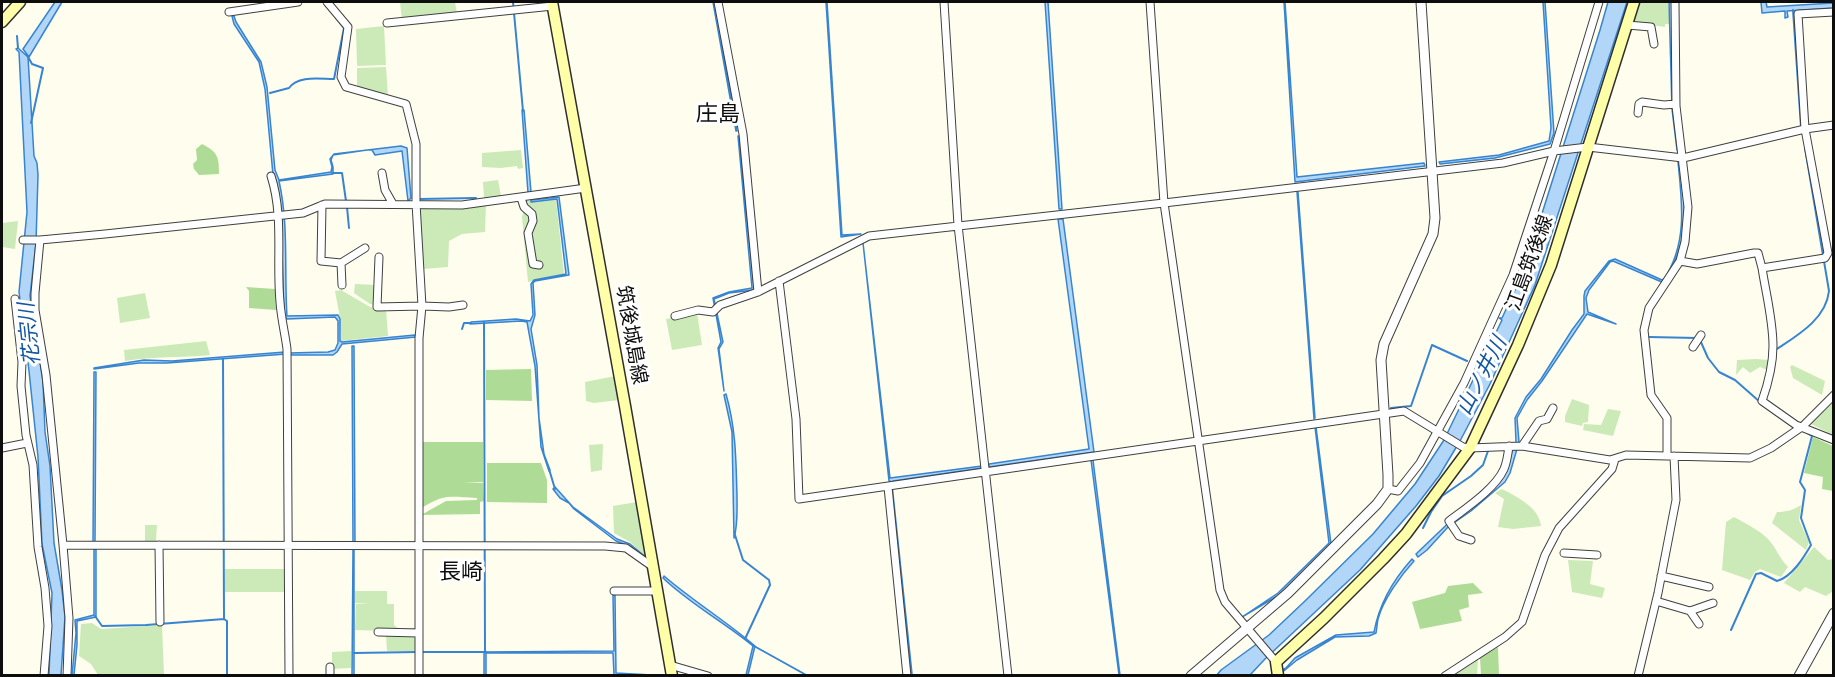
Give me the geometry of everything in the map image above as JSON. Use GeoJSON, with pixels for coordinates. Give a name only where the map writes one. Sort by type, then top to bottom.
{"type":"FeatureCollection","features":[{"type":"Feature","properties":{"kind":"main road","name":"江島筑後線"},"geometry":{"type":"LineString","coordinates":[[1274,659],[1324,618],[1406,534],[1466,448],[1518,345],[1551,265],[1586,147],[1634,2]]}},
{"type":"Feature","properties":{"kind":"main road"},"geometry":{"type":"LineString","coordinates":[[2,22],[16,4]]}},
{"type":"Feature","properties":{"kind":"main road","name":"筑後城島線"},"geometry":{"type":"LineString","coordinates":[[552,4],[671,670]]}},
{"type":"Feature","properties":{"kind":"main road"},"geometry":{"type":"LineString","coordinates":[[1274,659],[1278,675]]}},
{"type":"Feature","properties":{"kind":"street"},"geometry":{"type":"LineString","coordinates":[[227,2],[229,13],[298,2]]}},
{"type":"Feature","properties":{"kind":"street"},"geometry":{"type":"LineString","coordinates":[[327,2],[348,27],[341,77],[346,87],[406,104],[416,144],[416,204],[422,306],[419,338],[419,675]]}},
{"type":"Feature","properties":{"kind":"street"},"geometry":{"type":"LineString","coordinates":[[718,2],[743,134],[758,292]]}},
{"type":"Feature","properties":{"kind":"street"},"geometry":{"type":"LineString","coordinates":[[944,2],[958,225],[1008,675]]}},
{"type":"Feature","properties":{"kind":"street"},"geometry":{"type":"LineString","coordinates":[[1150,2],[1164,203],[1220,590],[1225,602],[1246,629],[1274,659]]}},
{"type":"Feature","properties":{"kind":"street"},"geometry":{"type":"LineString","coordinates":[[1191,675],[1288,593],[1340,543],[1388,489],[1381,360],[1384,344],[1433,234],[1435,218],[1421,2]]}},
{"type":"Feature","properties":{"kind":"street"},"geometry":{"type":"LineString","coordinates":[[1388,489],[1398,491],[1440,433],[1513,275],[1556,151],[1599,2]]}},
{"type":"Feature","properties":{"kind":"street"},"geometry":{"type":"LineString","coordinates":[[1638,675],[1656,601],[1676,500],[1667,418],[1651,395],[1644,330],[1649,308],[1680,261],[1685,242],[1688,207],[1676,104],[1675,2]]}},
{"type":"Feature","properties":{"kind":"street"},"geometry":{"type":"LineString","coordinates":[[387,23],[552,4]]}},
{"type":"Feature","properties":{"kind":"street"},"geometry":{"type":"LineString","coordinates":[[1762,268],[1825,258],[1828,253],[1805,129],[1798,14],[1833,12]]}},
{"type":"Feature","properties":{"kind":"street"},"geometry":{"type":"LineString","coordinates":[[1627,25],[1651,27],[1654,44]]}},
{"type":"Feature","properties":{"kind":"street"},"geometry":{"type":"LineString","coordinates":[[1638,113],[1639,104],[1642,102],[1676,104]]}},
{"type":"Feature","properties":{"kind":"street"},"geometry":{"type":"LineString","coordinates":[[675,316],[698,310],[713,312],[720,305],[758,292],[869,236],[1503,163],[1586,147],[1683,158],[1805,129],[1833,125]]}},
{"type":"Feature","properties":{"kind":"street"},"geometry":{"type":"LineString","coordinates":[[382,173],[385,190],[393,204]]}},
{"type":"Feature","properties":{"kind":"street"},"geometry":{"type":"LineString","coordinates":[[271,176],[275,188],[278,215],[282,302],[287,349],[289,675]]}},
{"type":"Feature","properties":{"kind":"street"},"geometry":{"type":"LineString","coordinates":[[22,240],[303,213],[322,205],[462,205],[586,188]]}},
{"type":"Feature","properties":{"kind":"street"},"geometry":{"type":"LineString","coordinates":[[521,198],[524,207],[532,214],[533,221],[528,233],[533,264],[539,265]]}},
{"type":"Feature","properties":{"kind":"street"},"geometry":{"type":"LineString","coordinates":[[322,205],[321,261],[341,263],[364,248]]}},
{"type":"Feature","properties":{"kind":"street"},"geometry":{"type":"LineString","coordinates":[[40,240],[35,310],[46,375],[63,544],[69,618],[67,675]]}},
{"type":"Feature","properties":{"kind":"street"},"geometry":{"type":"LineString","coordinates":[[1680,261],[1697,264],[1758,254],[1772,330],[1773,349],[1762,401],[1796,425],[1833,440]]}},
{"type":"Feature","properties":{"kind":"street"},"geometry":{"type":"LineString","coordinates":[[379,257],[377,307],[463,305]]}},
{"type":"Feature","properties":{"kind":"street"},"geometry":{"type":"LineString","coordinates":[[341,263],[342,285]]}},
{"type":"Feature","properties":{"kind":"street"},"geometry":{"type":"LineString","coordinates":[[779,281],[796,419],[799,498],[1404,411],[1466,448],[1522,446],[1610,460],[1626,455],[1750,458],[1771,448],[1803,426],[1833,395]]}},
{"type":"Feature","properties":{"kind":"street"},"geometry":{"type":"LineString","coordinates":[[15,299],[22,362],[21,386],[27,443],[33,465],[38,547],[48,626],[44,675]]}},
{"type":"Feature","properties":{"kind":"street"},"geometry":{"type":"LineString","coordinates":[[1693,347],[1701,335]]}},
{"type":"Feature","properties":{"kind":"street"},"geometry":{"type":"LineString","coordinates":[[1522,446],[1539,421],[1547,419],[1553,408]]}},
{"type":"Feature","properties":{"kind":"street"},"geometry":{"type":"LineString","coordinates":[[2,448],[27,443]]}},
{"type":"Feature","properties":{"kind":"street"},"geometry":{"type":"LineString","coordinates":[[1471,540],[1459,536],[1449,521],[1498,480],[1505,466],[1509,446]]}},
{"type":"Feature","properties":{"kind":"street"},"geometry":{"type":"LineString","coordinates":[[1445,675],[1505,636],[1522,622],[1545,555],[1559,528],[1612,470],[1615,459]]}},
{"type":"Feature","properties":{"kind":"street"},"geometry":{"type":"LineString","coordinates":[[888,487],[907,675]]}},
{"type":"Feature","properties":{"kind":"street"},"geometry":{"type":"LineString","coordinates":[[63,544],[549,545],[626,548],[653,567]]}},
{"type":"Feature","properties":{"kind":"street"},"geometry":{"type":"LineString","coordinates":[[159,545],[160,622]]}},
{"type":"Feature","properties":{"kind":"street"},"geometry":{"type":"LineString","coordinates":[[1564,554],[1597,555]]}},
{"type":"Feature","properties":{"kind":"street"},"geometry":{"type":"LineString","coordinates":[[1661,576],[1709,587]]}},
{"type":"Feature","properties":{"kind":"street"},"geometry":{"type":"LineString","coordinates":[[614,591],[657,591]]}},
{"type":"Feature","properties":{"kind":"street"},"geometry":{"type":"LineString","coordinates":[[1656,601],[1690,611],[1713,603]]}},
{"type":"Feature","properties":{"kind":"street"},"geometry":{"type":"LineString","coordinates":[[1690,611],[1699,624]]}},
{"type":"Feature","properties":{"kind":"street"},"geometry":{"type":"LineString","coordinates":[[1799,675],[1833,613]]}},
{"type":"Feature","properties":{"kind":"street"},"geometry":{"type":"LineString","coordinates":[[378,632],[419,633]]}},
{"type":"Feature","properties":{"kind":"street"},"geometry":{"type":"LineString","coordinates":[[330,667],[330,675]]}},
{"type":"Feature","properties":{"kind":"street"},"geometry":{"type":"LineString","coordinates":[[671,670],[708,675]]}},
{"type":"Feature","properties":{"kind":"green space"},"geometry":{"type":"Polygon","coordinates":[[[400,2],[455,2],[457,13],[402,20],[400,2]]]}},
{"type":"Feature","properties":{"kind":"green space"},"geometry":{"type":"Polygon","coordinates":[[[1637,2],[1668,2],[1670,24],[1665,24],[1665,27],[1630,22],[1637,2]]]}},
{"type":"Feature","properties":{"kind":"green space"},"geometry":{"type":"Polygon","coordinates":[[[384,26],[386,65],[357,66],[356,29],[384,26]]]}},
{"type":"Feature","properties":{"kind":"green space"},"geometry":{"type":"Polygon","coordinates":[[[386,67],[388,96],[357,87],[357,68],[386,67]]]}},
{"type":"Feature","properties":{"kind":"green space"},"geometry":{"type":"Polygon","coordinates":[[[202,144],[216,156],[219,163],[219,174],[199,175],[194,169],[193,164],[197,160],[196,149],[202,144]]]}},
{"type":"Feature","properties":{"kind":"green space"},"geometry":{"type":"Polygon","coordinates":[[[521,150],[523,168],[518,169],[517,166],[482,167],[482,153],[521,150]]]}},
{"type":"Feature","properties":{"kind":"green space"},"geometry":{"type":"Polygon","coordinates":[[[498,180],[501,196],[484,198],[483,182],[498,180]]]}},
{"type":"Feature","properties":{"kind":"green space"},"geometry":{"type":"Polygon","coordinates":[[[556,200],[564,274],[528,282],[522,217],[526,201],[556,200]]]}},
{"type":"Feature","properties":{"kind":"green space"},"geometry":{"type":"Polygon","coordinates":[[[486,204],[485,232],[462,234],[449,241],[448,267],[423,269],[420,207],[453,209],[486,204]]]}},
{"type":"Feature","properties":{"kind":"green space"},"geometry":{"type":"Polygon","coordinates":[[[18,221],[15,249],[2,247],[2,223],[18,221]]]}},
{"type":"Feature","properties":{"kind":"green space"},"geometry":{"type":"Polygon","coordinates":[[[355,284],[376,285],[375,305],[354,293],[355,284]]]}},
{"type":"Feature","properties":{"kind":"green space"},"geometry":{"type":"Polygon","coordinates":[[[246,287],[275,289],[276,310],[249,308],[249,291],[246,287]]]}},
{"type":"Feature","properties":{"kind":"green space"},"geometry":{"type":"Polygon","coordinates":[[[341,290],[370,307],[386,309],[388,336],[341,341],[335,291],[341,290]]]}},
{"type":"Feature","properties":{"kind":"green space"},"geometry":{"type":"Polygon","coordinates":[[[145,293],[150,318],[120,323],[117,298],[145,293]]]}},
{"type":"Feature","properties":{"kind":"green space"},"geometry":{"type":"Polygon","coordinates":[[[697,313],[702,345],[672,350],[666,319],[697,313]]]}},
{"type":"Feature","properties":{"kind":"green space"},"geometry":{"type":"Polygon","coordinates":[[[206,341],[210,355],[125,361],[124,350],[206,341]]]}},
{"type":"Feature","properties":{"kind":"green space"},"geometry":{"type":"Polygon","coordinates":[[[1737,360],[1769,360],[1767,370],[1760,367],[1750,373],[1743,367],[1736,375],[1737,360]]]}},
{"type":"Feature","properties":{"kind":"green space"},"geometry":{"type":"Polygon","coordinates":[[[1792,365],[1825,381],[1822,395],[1793,378],[1790,367],[1792,365]]]}},
{"type":"Feature","properties":{"kind":"green space"},"geometry":{"type":"Polygon","coordinates":[[[531,369],[532,401],[486,400],[486,370],[531,369]]]}},
{"type":"Feature","properties":{"kind":"green space"},"geometry":{"type":"Polygon","coordinates":[[[615,376],[619,400],[594,403],[586,401],[585,382],[615,376]]]}},
{"type":"Feature","properties":{"kind":"green space"},"geometry":{"type":"Polygon","coordinates":[[[1572,399],[1589,405],[1588,422],[1583,423],[1582,426],[1565,422],[1572,399]]]}},
{"type":"Feature","properties":{"kind":"green space"},"geometry":{"type":"Polygon","coordinates":[[[1833,400],[1833,435],[1811,424],[1833,400]]]}},
{"type":"Feature","properties":{"kind":"green space"},"geometry":{"type":"Polygon","coordinates":[[[1608,409],[1621,411],[1613,436],[1583,430],[1584,424],[1601,425],[1608,409]]]}},
{"type":"Feature","properties":{"kind":"green space"},"geometry":{"type":"Polygon","coordinates":[[[1813,437],[1833,446],[1833,491],[1822,489],[1823,477],[1804,473],[1813,437]]]}},
{"type":"Feature","properties":{"kind":"green space"},"geometry":{"type":"Polygon","coordinates":[[[421,442],[483,442],[483,482],[463,482],[483,483],[484,501],[480,502],[480,514],[421,515],[446,501],[477,500],[477,498],[447,497],[420,509],[421,442]]]}},
{"type":"Feature","properties":{"kind":"green space"},"geometry":{"type":"Polygon","coordinates":[[[603,444],[602,470],[591,472],[589,445],[603,444]]]}},
{"type":"Feature","properties":{"kind":"green space"},"geometry":{"type":"Polygon","coordinates":[[[487,463],[541,463],[547,480],[547,503],[487,502],[487,463]]]}},
{"type":"Feature","properties":{"kind":"green space"},"geometry":{"type":"Polygon","coordinates":[[[1502,489],[1532,508],[1541,526],[1513,529],[1498,527],[1504,499],[1495,493],[1502,489]]]}},
{"type":"Feature","properties":{"kind":"green space"},"geometry":{"type":"Polygon","coordinates":[[[637,502],[647,558],[630,542],[614,533],[613,506],[637,502]]]}},
{"type":"Feature","properties":{"kind":"green space"},"geometry":{"type":"Polygon","coordinates":[[[1801,505],[1799,520],[1809,542],[1806,550],[1772,523],[1777,512],[1784,512],[1801,505]]]}},
{"type":"Feature","properties":{"kind":"green space"},"geometry":{"type":"Polygon","coordinates":[[[1734,517],[1771,542],[1788,567],[1781,577],[1760,569],[1750,580],[1722,570],[1726,522],[1734,517]]]}},
{"type":"Feature","properties":{"kind":"green space"},"geometry":{"type":"Polygon","coordinates":[[[145,525],[157,525],[156,541],[153,544],[145,544],[145,525]]]}},
{"type":"Feature","properties":{"kind":"green space"},"geometry":{"type":"Polygon","coordinates":[[[1814,547],[1828,560],[1833,559],[1833,591],[1826,596],[1805,587],[1800,592],[1784,583],[1814,547]]]}},
{"type":"Feature","properties":{"kind":"green space"},"geometry":{"type":"Polygon","coordinates":[[[1568,560],[1593,561],[1590,584],[1605,588],[1602,598],[1572,592],[1568,560]]]}},
{"type":"Feature","properties":{"kind":"green space"},"geometry":{"type":"Polygon","coordinates":[[[225,569],[286,569],[286,592],[225,592],[225,569]]]}},
{"type":"Feature","properties":{"kind":"green space"},"geometry":{"type":"Polygon","coordinates":[[[1473,583],[1483,593],[1468,595],[1469,607],[1459,610],[1462,621],[1420,629],[1412,602],[1445,593],[1448,586],[1473,583]]]}},
{"type":"Feature","properties":{"kind":"green space"},"geometry":{"type":"Polygon","coordinates":[[[355,591],[387,591],[387,604],[394,604],[394,625],[399,629],[415,628],[415,609],[418,609],[418,632],[355,630],[356,604],[369,604],[355,603],[355,591]]]}},
{"type":"Feature","properties":{"kind":"green space"},"geometry":{"type":"Polygon","coordinates":[[[92,623],[101,629],[162,625],[164,675],[98,675],[91,664],[79,656],[81,624],[92,623]]]}},
{"type":"Feature","properties":{"kind":"green space"},"geometry":{"type":"Polygon","coordinates":[[[386,635],[417,635],[417,651],[387,651],[386,635]]]}},
{"type":"Feature","properties":{"kind":"green space"},"geometry":{"type":"Polygon","coordinates":[[[1498,647],[1499,675],[1481,675],[1480,658],[1498,647]]]}},
{"type":"Feature","properties":{"kind":"green space"},"geometry":{"type":"Polygon","coordinates":[[[351,651],[351,668],[332,669],[332,652],[351,651]]]}},
{"type":"Feature","properties":{"kind":"green space"},"geometry":{"type":"Polygon","coordinates":[[[1478,660],[1477,675],[1455,675],[1478,660]]]}},
{"type":"Feature","properties":{"kind":"water"},"geometry":{"type":"Polygon","coordinates":[[[55,2],[62,2],[29,57],[23,49],[55,2]]]}},
{"type":"Feature","properties":{"kind":"water"},"geometry":{"type":"Polygon","coordinates":[[[713,2],[715,2],[737,131],[736,131],[713,2]]]}},
{"type":"Feature","properties":{"kind":"water"},"geometry":{"type":"Polygon","coordinates":[[[826,2],[842,235],[861,234],[841,237],[826,2]]]}},
{"type":"Feature","properties":{"kind":"water"},"geometry":{"type":"Polygon","coordinates":[[[1045,2],[1048,2],[1062,209],[1059,209],[1045,2]]]}},
{"type":"Feature","properties":{"kind":"water"},"geometry":{"type":"Polygon","coordinates":[[[1284,2],[1297,177],[1424,163],[1425,166],[1295,182],[1284,2]]]}},
{"type":"Feature","properties":{"kind":"water"},"geometry":{"type":"Polygon","coordinates":[[[1543,2],[1545,2],[1554,133],[1550,144],[1495,158],[1440,164],[1439,162],[1499,155],[1549,141],[1551,128],[1543,2]]]}},
{"type":"Feature","properties":{"kind":"water","name":"山ノ井川"},"geometry":{"type":"Polygon","coordinates":[[[1608,2],[1627,2],[1535,285],[1490,384],[1460,441],[1439,476],[1416,506],[1360,570],[1250,675],[1216,676],[1269,635],[1373,534],[1415,484],[1444,440],[1502,320],[1499,318],[1502,318],[1517,286],[1533,242],[1608,2]]]}},
{"type":"Feature","properties":{"kind":"water"},"geometry":{"type":"Polygon","coordinates":[[[1669,2],[1672,2],[1680,149],[1677,150],[1672,109],[1669,2]]]}},
{"type":"Feature","properties":{"kind":"water"},"geometry":{"type":"Polygon","coordinates":[[[1761,2],[1766,2],[1767,7],[1833,3],[1833,8],[1787,11],[1788,17],[1785,18],[1785,11],[1762,13],[1761,2]]]}},
{"type":"Feature","properties":{"kind":"water"},"geometry":{"type":"Polygon","coordinates":[[[232,16],[261,62],[267,87],[275,170],[279,180],[331,172],[330,159],[333,156],[331,160],[333,167],[333,174],[279,181],[285,231],[287,316],[338,315],[340,341],[342,342],[415,335],[416,337],[342,344],[333,355],[290,355],[289,353],[335,350],[338,343],[338,321],[335,317],[287,319],[284,315],[281,219],[276,181],[273,175],[265,89],[259,62],[234,24],[232,16]]]}},
{"type":"Feature","properties":{"kind":"water","name":"花宗川"},"geometry":{"type":"Polygon","coordinates":[[[18,48],[28,57],[34,156],[38,175],[36,243],[30,296],[43,382],[54,543],[65,617],[61,675],[49,675],[52,593],[42,544],[38,457],[19,292],[27,212],[19,52],[16,49],[18,48]]]}},
{"type":"Feature","properties":{"kind":"water"},"geometry":{"type":"Polygon","coordinates":[[[522,110],[524,110],[531,192],[528,193],[522,110]]]}},
{"type":"Feature","properties":{"kind":"water"},"geometry":{"type":"Polygon","coordinates":[[[738,136],[754,290],[729,293],[714,299],[723,342],[719,349],[724,391],[718,348],[721,342],[713,298],[729,292],[752,288],[738,136]]]}},
{"type":"Feature","properties":{"kind":"water"},"geometry":{"type":"Polygon","coordinates":[[[401,146],[407,148],[411,198],[408,201],[402,151],[375,155],[372,150],[368,150],[401,146]]]}},
{"type":"Feature","properties":{"kind":"water"},"geometry":{"type":"Polygon","coordinates":[[[1678,162],[1680,162],[1684,194],[1684,224],[1678,253],[1664,283],[1613,261],[1610,262],[1589,290],[1586,298],[1588,312],[1616,324],[1587,314],[1517,418],[1519,442],[1505,482],[1448,527],[1418,557],[1416,554],[1507,467],[1516,442],[1515,418],[1526,397],[1541,379],[1584,314],[1585,291],[1609,261],[1615,259],[1664,279],[1677,251],[1682,222],[1678,162]]]}},
{"type":"Feature","properties":{"kind":"water"},"geometry":{"type":"Polygon","coordinates":[[[1297,192],[1315,418],[1314,419],[1297,192]]]}},
{"type":"Feature","properties":{"kind":"water"},"geometry":{"type":"Polygon","coordinates":[[[559,197],[569,275],[533,283],[535,315],[531,329],[537,365],[539,418],[549,471],[541,447],[535,366],[527,322],[470,324],[471,322],[516,319],[530,321],[533,315],[531,284],[534,280],[566,274],[557,199],[531,202],[531,200],[559,197]]]}},
{"type":"Feature","properties":{"kind":"water"},"geometry":{"type":"Polygon","coordinates":[[[1058,219],[1063,219],[1094,452],[989,467],[989,464],[1089,449],[1058,219]]]}},
{"type":"Feature","properties":{"kind":"water"},"geometry":{"type":"Polygon","coordinates":[[[863,243],[890,478],[982,466],[982,468],[889,481],[863,243]]]}},
{"type":"Feature","properties":{"kind":"water"},"geometry":{"type":"Polygon","coordinates":[[[352,346],[354,346],[355,544],[353,544],[352,346]]]}},
{"type":"Feature","properties":{"kind":"water"},"geometry":{"type":"Polygon","coordinates":[[[285,352],[286,354],[167,363],[139,363],[94,369],[144,360],[172,361],[285,352]]]}},
{"type":"Feature","properties":{"kind":"water"},"geometry":{"type":"Polygon","coordinates":[[[94,372],[96,372],[95,543],[93,544],[94,372]]]}},
{"type":"Feature","properties":{"kind":"water"},"geometry":{"type":"Polygon","coordinates":[[[726,394],[734,432],[736,457],[737,517],[734,538],[732,432],[724,395],[726,394]]]}},
{"type":"Feature","properties":{"kind":"water"},"geometry":{"type":"Polygon","coordinates":[[[1315,427],[1331,544],[1279,595],[1242,617],[1278,593],[1329,543],[1315,427]]]}},
{"type":"Feature","properties":{"kind":"water"},"geometry":{"type":"Polygon","coordinates":[[[1091,460],[1093,460],[1120,675],[1119,675],[1091,460]]]}},
{"type":"Feature","properties":{"kind":"water"},"geometry":{"type":"Polygon","coordinates":[[[555,487],[573,507],[617,539],[630,544],[647,560],[631,547],[616,541],[560,498],[553,489],[555,487]]]}},
{"type":"Feature","properties":{"kind":"water"},"geometry":{"type":"Polygon","coordinates":[[[353,548],[354,675],[352,676],[353,548]]]}},
{"type":"Feature","properties":{"kind":"water"},"geometry":{"type":"Polygon","coordinates":[[[94,549],[96,549],[96,617],[77,621],[77,645],[74,675],[72,675],[75,620],[94,615],[94,549]]]}},
{"type":"Feature","properties":{"kind":"water"},"geometry":{"type":"Polygon","coordinates":[[[1412,559],[1414,561],[1398,580],[1384,604],[1376,633],[1369,636],[1335,637],[1297,660],[1279,675],[1272,676],[1286,668],[1295,658],[1336,635],[1374,632],[1379,612],[1388,593],[1412,559]]]}},
{"type":"Feature","properties":{"kind":"water"},"geometry":{"type":"Polygon","coordinates":[[[664,576],[755,646],[748,675],[746,675],[753,646],[684,596],[663,578],[664,576]]]}},
{"type":"Feature","properties":{"kind":"water"},"geometry":{"type":"Polygon","coordinates":[[[613,595],[615,595],[616,673],[652,675],[614,675],[613,653],[486,653],[486,675],[484,675],[484,652],[614,651],[613,595]]]}},
{"type":"Feature","properties":{"kind":"waterway"},"geometry":{"type":"LineString","coordinates":[[513,2],[523,111]]}},
{"type":"Feature","properties":{"kind":"waterway"},"geometry":{"type":"LineString","coordinates":[[1793,10],[1801,127]]}},
{"type":"Feature","properties":{"kind":"waterway"},"geometry":{"type":"LineString","coordinates":[[270,93],[289,88],[304,79],[334,79],[344,28],[336,18]]}},
{"type":"Feature","properties":{"kind":"waterway"},"geometry":{"type":"LineString","coordinates":[[17,36],[18,48]]}},
{"type":"Feature","properties":{"kind":"waterway"},"geometry":{"type":"LineString","coordinates":[[27,55],[32,64],[43,68],[31,123]]}},
{"type":"Feature","properties":{"kind":"waterway"},"geometry":{"type":"LineString","coordinates":[[1777,349],[1802,332],[1817,318],[1823,310],[1829,291],[1805,148]]}},
{"type":"Feature","properties":{"kind":"waterway"},"geometry":{"type":"LineString","coordinates":[[332,173],[342,173],[346,201]]}},
{"type":"Feature","properties":{"kind":"waterway"},"geometry":{"type":"LineString","coordinates":[[419,199],[476,198]]}},
{"type":"Feature","properties":{"kind":"waterway"},"geometry":{"type":"LineString","coordinates":[[347,207],[349,228]]}},
{"type":"Feature","properties":{"kind":"waterway"},"geometry":{"type":"LineString","coordinates":[[484,322],[485,652]]}},
{"type":"Feature","properties":{"kind":"waterway"},"geometry":{"type":"LineString","coordinates":[[462,329],[464,323],[471,323]]}},
{"type":"Feature","properties":{"kind":"waterway"},"geometry":{"type":"LineString","coordinates":[[1649,337],[1697,338],[1719,372],[1735,380],[1760,402]]}},
{"type":"Feature","properties":{"kind":"waterway","name":"山ノ井川"},"geometry":{"type":"LineString","coordinates":[[1391,408],[1411,406],[1432,345],[1467,361]]}},
{"type":"Feature","properties":{"kind":"waterway"},"geometry":{"type":"LineString","coordinates":[[223,359],[224,619],[227,621],[227,676]]}},
{"type":"Feature","properties":{"kind":"waterway"},"geometry":{"type":"LineString","coordinates":[[1731,630],[1756,574],[1761,573],[1777,581],[1782,579],[1797,566],[1811,545],[1801,518],[1805,490],[1800,482],[1812,436],[1807,433]]}},
{"type":"Feature","properties":{"kind":"waterway"},"geometry":{"type":"LineString","coordinates":[[1423,528],[1442,496],[1483,465],[1488,451]]}},
{"type":"Feature","properties":{"kind":"waterway"},"geometry":{"type":"LineString","coordinates":[[549,469],[555,489]]}},
{"type":"Feature","properties":{"kind":"waterway"},"geometry":{"type":"LineString","coordinates":[[892,487],[912,676]]}},
{"type":"Feature","properties":{"kind":"waterway"},"geometry":{"type":"LineString","coordinates":[[735,535],[743,560],[769,580],[770,585],[745,639]]}},
{"type":"Feature","properties":{"kind":"waterway"},"geometry":{"type":"LineString","coordinates":[[95,616],[102,626],[224,619]]}},
{"type":"Feature","properties":{"kind":"waterway"},"geometry":{"type":"LineString","coordinates":[[754,646],[808,676]]}},
{"type":"Feature","properties":{"kind":"waterway"},"geometry":{"type":"LineString","coordinates":[[354,653],[417,652]]}},
{"type":"Feature","properties":{"kind":"waterway"},"geometry":{"type":"LineString","coordinates":[[421,652],[486,652]]}},
{"type":"Feature","properties":{"kind":"district","name":"庄島"},"geometry":{"type":"Point","coordinates":[718,115]}},
{"type":"Feature","properties":{"kind":"district","name":"長崎"},"geometry":{"type":"Point","coordinates":[461,573]}}]}
